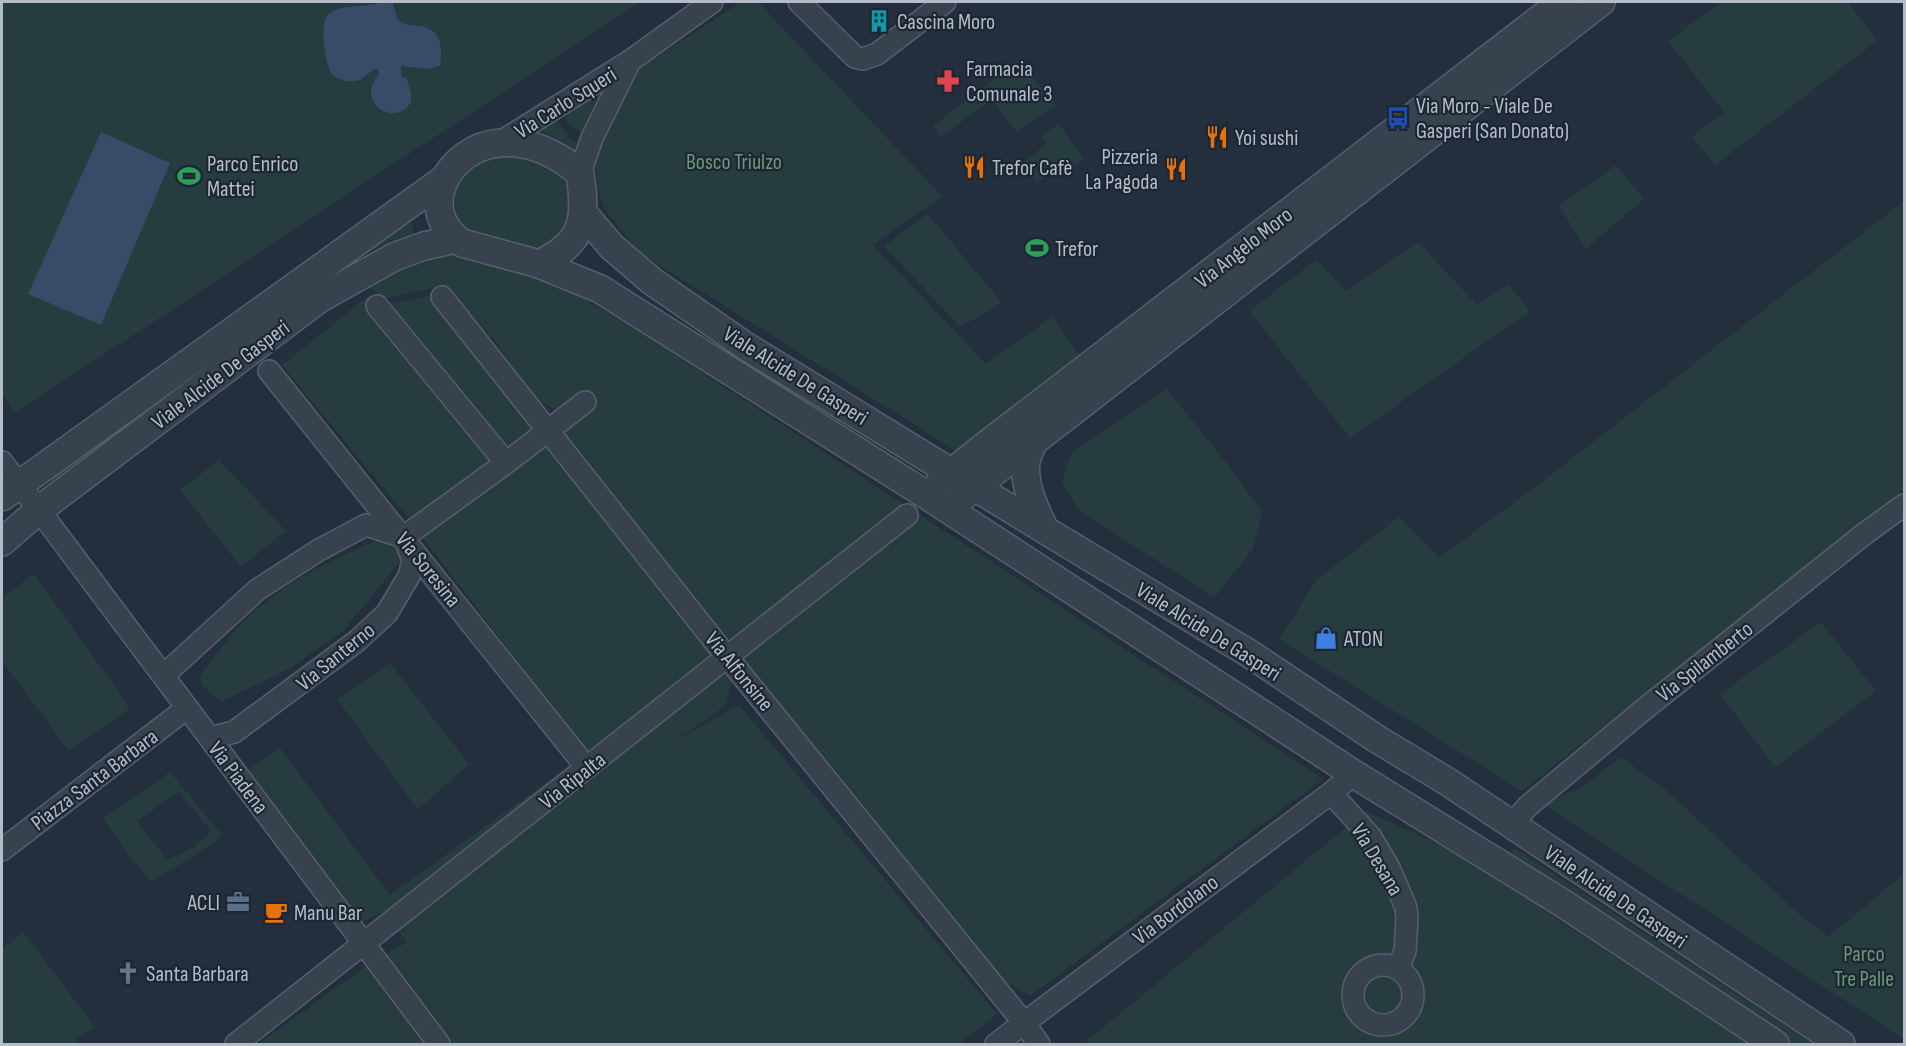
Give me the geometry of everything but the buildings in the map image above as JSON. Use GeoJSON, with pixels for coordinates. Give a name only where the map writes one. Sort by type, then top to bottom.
{"type":"FeatureCollection","features":[{"type":"Feature","properties":{"kind":"street","name":"Via Carlo Squeri"},"geometry":{"type":"LineString","coordinates":[[500,143],[630,61],[712,2]]}},
{"type":"Feature","properties":{"kind":"street"},"geometry":{"type":"LineString","coordinates":[[799,2],[855,57],[863,58],[877,54],[945,2]]}},
{"type":"Feature","properties":{"kind":"street","name":"Via Angelo Moro"},"geometry":{"type":"LineString","coordinates":[[937,502],[962,479],[1562,2]]}},
{"type":"Feature","properties":{"kind":"street","name":"Via Angelo Moro"},"geometry":{"type":"LineString","coordinates":[[962,479],[1035,438],[1601,2]]}},
{"type":"Feature","properties":{"kind":"street","name":"Via Carlo Squeri"},"geometry":{"type":"LineString","coordinates":[[580,173],[592,138],[630,61]]}},
{"type":"Feature","properties":{"kind":"street"},"geometry":{"type":"LineString","coordinates":[[500,143],[523,144],[562,159],[580,173],[583,213],[578,234],[559,255],[539,264],[469,246],[456,239],[444,224],[439,204],[442,180],[454,164],[472,151],[500,143]]}},
{"type":"Feature","properties":{"kind":"street","name":"Viale Alcide De Gasperi"},"geometry":{"type":"LineString","coordinates":[[10,490],[442,180]]}},
{"type":"Feature","properties":{"kind":"street","name":"Viale Alcide De Gasperi"},"geometry":{"type":"LineString","coordinates":[[583,213],[612,247],[653,282],[747,346],[1250,654],[1377,739],[1448,782],[1841,1044]]}},
{"type":"Feature","properties":{"kind":"street","name":"Viale Alcide De Gasperi"},"geometry":{"type":"LineString","coordinates":[[2,542],[39,510],[320,299],[393,257],[424,246],[456,239]]}},
{"type":"Feature","properties":{"kind":"street","name":"Viale Alcide De Gasperi"},"geometry":{"type":"LineString","coordinates":[[539,264],[600,289],[937,502],[1353,774],[1564,904],[1775,1044]]}},
{"type":"Feature","properties":{"kind":"street","name":"Via Alfonsine"},"geometry":{"type":"LineString","coordinates":[[442,297],[727,657],[1039,1044]]}},
{"type":"Feature","properties":{"kind":"street"},"geometry":{"type":"LineString","coordinates":[[377,306],[506,463]]}},
{"type":"Feature","properties":{"kind":"street","name":"Via Soresina"},"geometry":{"type":"LineString","coordinates":[[269,370],[587,768]]}},
{"type":"Feature","properties":{"kind":"street"},"geometry":{"type":"LineString","coordinates":[[163,676],[257,590],[319,550],[366,525],[404,537],[585,402]]}},
{"type":"Feature","properties":{"kind":"street"},"geometry":{"type":"LineString","coordinates":[[1035,438],[1026,460],[1027,480],[1032,502],[1045,530]]}},
{"type":"Feature","properties":{"kind":"street"},"geometry":{"type":"LineString","coordinates":[[2,462],[10,490],[39,510]]}},
{"type":"Feature","properties":{"kind":"street","name":"Via Spilamberto"},"geometry":{"type":"LineString","coordinates":[[1511,825],[1528,806],[1642,711],[1863,535],[1905,505]]}},
{"type":"Feature","properties":{"kind":"street","name":"Via Piadena"},"geometry":{"type":"LineString","coordinates":[[39,510],[439,1044]]}},
{"type":"Feature","properties":{"kind":"street","name":"Via Ripalta"},"geometry":{"type":"LineString","coordinates":[[236,1044],[907,515]]}},
{"type":"Feature","properties":{"kind":"street","name":"Via Santerno"},"geometry":{"type":"LineString","coordinates":[[210,738],[234,732],[357,641],[387,613],[407,580],[413,560],[404,537]]}},
{"type":"Feature","properties":{"kind":"street","name":"Piazza Santa Barbara"},"geometry":{"type":"LineString","coordinates":[[2,850],[187,708]]}},
{"type":"Feature","properties":{"kind":"street"},"geometry":{"type":"LineString","coordinates":[[1353,774],[1377,739]]}},
{"type":"Feature","properties":{"kind":"street","name":"Via Bordolano"},"geometry":{"type":"LineString","coordinates":[[996,1044],[1331,793],[1353,774]]}},
{"type":"Feature","properties":{"kind":"street","name":"Via Desana"},"geometry":{"type":"LineString","coordinates":[[1331,793],[1370,836],[1389,868],[1406,908],[1405,951],[1398,969]]}},
{"type":"Feature","properties":{"kind":"street"},"geometry":{"type":"LineString","coordinates":[[1489,858],[1511,825]]}},
{"type":"Feature","properties":{"kind":"green space","name":"Parco Enrico Mattei"},"geometry":{"type":"Polygon","coordinates":[[[2,2],[640,2],[15,413],[2,394],[2,2]]]}},
{"type":"Feature","properties":{"kind":"green space","name":"Bosco Triulzo"},"geometry":{"type":"Polygon","coordinates":[[[741,2],[758,2],[942,196],[873,245],[986,364],[1052,317],[1085,363],[960,453],[643,255],[605,209],[597,180],[595,154],[637,70],[741,2]]]}},
{"type":"Feature","properties":{"kind":"green space"},"geometry":{"type":"Polygon","coordinates":[[[1721,2],[1848,2],[1877,41],[1715,165],[1692,137],[1724,112],[1668,41],[1721,2]]]}},
{"type":"Feature","properties":{"kind":"green space"},"geometry":{"type":"Polygon","coordinates":[[[1018,60],[1056,106],[1017,132],[992,100],[941,136],[933,126],[1018,60]]]}},
{"type":"Feature","properties":{"kind":"green space"},"geometry":{"type":"Polygon","coordinates":[[[612,83],[582,134],[566,121],[564,115],[566,113],[612,83]]]}},
{"type":"Feature","properties":{"kind":"green space"},"geometry":{"type":"Polygon","coordinates":[[[557,120],[570,138],[579,145],[575,152],[537,128],[557,120]]]}},
{"type":"Feature","properties":{"kind":"green space"},"geometry":{"type":"Polygon","coordinates":[[[1059,124],[1084,159],[1067,172],[1061,165],[1037,183],[1021,163],[1047,144],[1042,136],[1059,124]]]}},
{"type":"Feature","properties":{"kind":"green space"},"geometry":{"type":"Polygon","coordinates":[[[501,154],[521,155],[556,169],[566,179],[572,193],[568,229],[552,245],[535,249],[463,230],[455,219],[451,203],[454,185],[477,161],[501,154]]]}},
{"type":"Feature","properties":{"kind":"green space"},"geometry":{"type":"Polygon","coordinates":[[[1616,165],[1644,199],[1586,249],[1559,206],[1616,165]]]}},
{"type":"Feature","properties":{"kind":"green space"},"geometry":{"type":"Polygon","coordinates":[[[1904,201],[1904,489],[1522,791],[1279,639],[1317,579],[1399,517],[1439,558],[1531,490],[1904,201]]]}},
{"type":"Feature","properties":{"kind":"green space"},"geometry":{"type":"Polygon","coordinates":[[[928,214],[1002,303],[960,327],[884,246],[928,214]]]}},
{"type":"Feature","properties":{"kind":"green space"},"geometry":{"type":"Polygon","coordinates":[[[410,218],[416,239],[381,246],[360,256],[54,485],[46,476],[410,218]]]}},
{"type":"Feature","properties":{"kind":"green space"},"geometry":{"type":"Polygon","coordinates":[[[1418,242],[1477,305],[1508,284],[1530,311],[1350,438],[1249,311],[1316,260],[1346,291],[1418,242]]]}},
{"type":"Feature","properties":{"kind":"green space"},"geometry":{"type":"Polygon","coordinates":[[[454,247],[545,276],[642,333],[1323,779],[1030,996],[1003,979],[918,875],[870,829],[735,669],[725,706],[674,742],[739,705],[997,1014],[959,1044],[258,1044],[362,969],[407,942],[384,912],[360,923],[248,769],[280,748],[390,895],[587,753],[421,535],[580,421],[536,400],[495,341],[445,285],[385,299],[360,280],[454,247]]]}},
{"type":"Feature","properties":{"kind":"green space"},"geometry":{"type":"Polygon","coordinates":[[[431,295],[536,428],[410,520],[282,365],[367,297],[395,303],[431,295]]]}},
{"type":"Feature","properties":{"kind":"green space"},"geometry":{"type":"Polygon","coordinates":[[[1167,389],[1229,466],[1262,512],[1253,549],[1214,598],[1078,509],[1062,483],[1066,466],[1074,451],[1167,389]]]}},
{"type":"Feature","properties":{"kind":"green space"},"geometry":{"type":"Polygon","coordinates":[[[219,460],[286,531],[241,567],[180,490],[219,460]]]}},
{"type":"Feature","properties":{"kind":"green space"},"geometry":{"type":"Polygon","coordinates":[[[385,537],[403,558],[344,630],[292,667],[221,702],[204,687],[199,677],[233,633],[261,605],[311,572],[385,537]]]}},
{"type":"Feature","properties":{"kind":"green space"},"geometry":{"type":"Polygon","coordinates":[[[34,574],[130,708],[69,751],[2,661],[2,597],[34,574]]]}},
{"type":"Feature","properties":{"kind":"green space"},"geometry":{"type":"Polygon","coordinates":[[[1821,622],[1876,691],[1775,767],[1720,694],[1821,622]]]}},
{"type":"Feature","properties":{"kind":"green space"},"geometry":{"type":"Polygon","coordinates":[[[390,663],[469,764],[418,810],[337,699],[390,663]]]}},
{"type":"Feature","properties":{"kind":"green space","name":"Parco Tre Palle"},"geometry":{"type":"Polygon","coordinates":[[[1621,757],[1667,791],[1798,913],[1828,937],[1904,874],[1904,1039],[1544,805],[1585,785],[1621,757]]]}},
{"type":"Feature","properties":{"kind":"green space"},"geometry":{"type":"Polygon","coordinates":[[[170,772],[222,835],[152,882],[135,863],[103,818],[170,772]],[[179,792],[137,821],[167,860],[194,847],[211,831],[179,792]]]}},
{"type":"Feature","properties":{"kind":"green space"},"geometry":{"type":"Polygon","coordinates":[[[1366,811],[1453,851],[1748,1044],[1083,1044],[1366,811]]]}},
{"type":"Feature","properties":{"kind":"green space"},"geometry":{"type":"Polygon","coordinates":[[[1515,848],[1813,1044],[1788,1044],[1504,859],[1515,848]]]}},
{"type":"Feature","properties":{"kind":"green space"},"geometry":{"type":"Polygon","coordinates":[[[23,932],[95,1027],[74,1039],[79,1044],[2,1044],[2,949],[23,932]]]}},
{"type":"Feature","properties":{"kind":"water"},"geometry":{"type":"Polygon","coordinates":[[[377,2],[393,2],[397,19],[408,25],[430,29],[438,37],[441,48],[440,66],[428,69],[401,66],[401,76],[407,79],[411,93],[411,103],[400,112],[395,113],[384,112],[376,106],[371,96],[371,89],[379,74],[378,69],[360,80],[342,80],[330,71],[326,56],[324,28],[327,16],[337,9],[377,4],[377,2]]]}},
{"type":"Feature","properties":{"kind":"water"},"geometry":{"type":"Polygon","coordinates":[[[101,132],[170,163],[101,325],[28,294],[101,132]]]}},
{"type":"Feature","properties":{"kind":"place","name":"Cascina Moro"},"geometry":{"type":"Point","coordinates":[879,21]}},
{"type":"Feature","properties":{"kind":"place","name":"Farmacia Comunale 3"},"geometry":{"type":"Point","coordinates":[948,81]}},
{"type":"Feature","properties":{"kind":"place","name":"Via Moro - Viale De Gasperi (San Donato)"},"geometry":{"type":"Point","coordinates":[1398,118]}},
{"type":"Feature","properties":{"kind":"place","name":"Yoi sushi"},"geometry":{"type":"Point","coordinates":[1217,137]}},
{"type":"Feature","properties":{"kind":"place","name":"Trefor Cafè"},"geometry":{"type":"Point","coordinates":[974,167]}},
{"type":"Feature","properties":{"kind":"place","name":"Pizzeria La Pagoda"},"geometry":{"type":"Point","coordinates":[1176,169]}},
{"type":"Feature","properties":{"kind":"place","name":"Parco Enrico Mattei"},"geometry":{"type":"Point","coordinates":[189,176]}},
{"type":"Feature","properties":{"kind":"place","name":"Trefor"},"geometry":{"type":"Point","coordinates":[1037,248]}},
{"type":"Feature","properties":{"kind":"place","name":"ATON"},"geometry":{"type":"Point","coordinates":[1326,638]}},
{"type":"Feature","properties":{"kind":"place","name":"ACLI"},"geometry":{"type":"Point","coordinates":[238,902]}},
{"type":"Feature","properties":{"kind":"place","name":"Manu Bar"},"geometry":{"type":"Point","coordinates":[276,912]}},
{"type":"Feature","properties":{"kind":"place","name":"Santa Barbara"},"geometry":{"type":"Point","coordinates":[128,973]}}]}
